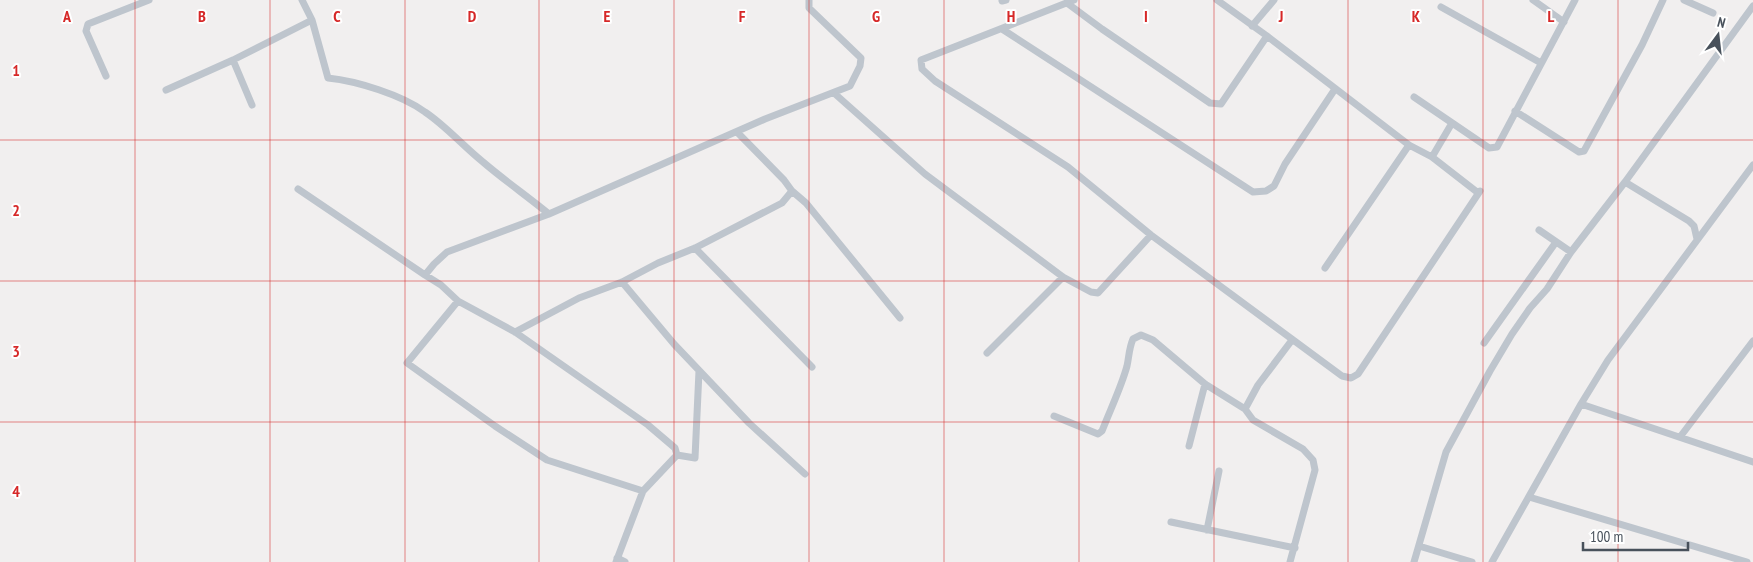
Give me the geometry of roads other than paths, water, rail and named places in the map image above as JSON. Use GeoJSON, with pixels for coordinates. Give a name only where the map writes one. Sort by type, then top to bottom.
{"type":"FeatureCollection","features":[{"type":"Feature","properties":{"kind":"street"},"geometry":{"type":"LineString","coordinates":[[106,76],[86,31],[88,24],[149,0]]}},
{"type":"Feature","properties":{"kind":"street"},"geometry":{"type":"LineString","coordinates":[[302,0],[312,20],[328,78],[345,80],[372,88],[424,111],[483,163],[549,214]]}},
{"type":"Feature","properties":{"kind":"street"},"geometry":{"type":"LineString","coordinates":[[425,275],[446,252],[549,214],[764,119],[850,86],[860,66],[861,58],[809,8],[809,0]]}},
{"type":"Feature","properties":{"kind":"street"},"geometry":{"type":"LineString","coordinates":[[1217,0],[1267,36],[1409,145],[1432,157],[1477,192],[1480,191],[1358,374],[1351,378],[1342,376],[1150,235],[1068,167],[936,81],[922,68],[921,60],[1071,1],[1102,29],[1210,103],[1221,104],[1267,36]]}},
{"type":"Feature","properties":{"kind":"street"},"geometry":{"type":"LineString","coordinates":[[1252,26],[1274,0]]}},
{"type":"Feature","properties":{"kind":"street"},"geometry":{"type":"LineString","coordinates":[[1533,0],[1564,22]]}},
{"type":"Feature","properties":{"kind":"street"},"geometry":{"type":"LineString","coordinates":[[1414,97],[1489,148],[1497,147],[1575,0]]}},
{"type":"Feature","properties":{"kind":"street"},"geometry":{"type":"LineString","coordinates":[[1515,111],[1579,152],[1584,151],[1642,45],[1663,0]]}},
{"type":"Feature","properties":{"kind":"street"},"geometry":{"type":"LineString","coordinates":[[1684,0],[1713,13]]}},
{"type":"Feature","properties":{"kind":"street"},"geometry":{"type":"LineString","coordinates":[[1414,562],[1446,452],[1512,334],[1530,308],[1547,289],[1571,252],[1625,182],[1753,6]]}},
{"type":"Feature","properties":{"kind":"street"},"geometry":{"type":"LineString","coordinates":[[1441,7],[1541,64]]}},
{"type":"Feature","properties":{"kind":"street"},"geometry":{"type":"LineString","coordinates":[[166,90],[233,60],[312,20]]}},
{"type":"Feature","properties":{"kind":"street"},"geometry":{"type":"LineString","coordinates":[[1002,29],[1253,192],[1266,191],[1274,186],[1285,164],[1335,89]]}},
{"type":"Feature","properties":{"kind":"street"},"geometry":{"type":"LineString","coordinates":[[233,60],[252,105]]}},
{"type":"Feature","properties":{"kind":"street"},"geometry":{"type":"LineString","coordinates":[[834,93],[925,174],[1063,277],[1091,292],[1098,293],[1150,235]]}},
{"type":"Feature","properties":{"kind":"street"},"geometry":{"type":"LineString","coordinates":[[1432,157],[1452,123]]}},
{"type":"Feature","properties":{"kind":"street"},"geometry":{"type":"LineString","coordinates":[[737,132],[784,180],[792,191],[806,203],[900,318]]}},
{"type":"Feature","properties":{"kind":"street"},"geometry":{"type":"LineString","coordinates":[[1325,268],[1409,145]]}},
{"type":"Feature","properties":{"kind":"street"},"geometry":{"type":"LineString","coordinates":[[1492,562],[1581,404],[1608,360],[1753,165]]}},
{"type":"Feature","properties":{"kind":"street"},"geometry":{"type":"LineString","coordinates":[[1625,182],[1689,221],[1694,226],[1697,239]]}},
{"type":"Feature","properties":{"kind":"street"},"geometry":{"type":"LineString","coordinates":[[298,189],[441,285],[458,301],[516,332],[648,425],[675,448],[677,455]]}},
{"type":"Feature","properties":{"kind":"street"},"geometry":{"type":"LineString","coordinates":[[516,332],[579,298],[622,282],[658,263],[695,248],[782,203],[792,191]]}},
{"type":"Feature","properties":{"kind":"street"},"geometry":{"type":"LineString","coordinates":[[1539,230],[1571,252]]}},
{"type":"Feature","properties":{"kind":"street"},"geometry":{"type":"LineString","coordinates":[[1484,343],[1556,242]]}},
{"type":"Feature","properties":{"kind":"street"},"geometry":{"type":"LineString","coordinates":[[695,248],[812,367]]}},
{"type":"Feature","properties":{"kind":"street"},"geometry":{"type":"LineString","coordinates":[[987,353],[1063,277]]}},
{"type":"Feature","properties":{"kind":"street"},"geometry":{"type":"LineString","coordinates":[[622,282],[699,371],[749,423],[805,474]]}},
{"type":"Feature","properties":{"kind":"street"},"geometry":{"type":"LineString","coordinates":[[458,301],[407,363],[495,426],[547,460],[643,491]]}},
{"type":"Feature","properties":{"kind":"street"},"geometry":{"type":"LineString","coordinates":[[1054,416],[1098,434],[1102,430],[1126,367],[1133,339],[1141,335],[1153,340],[1206,384],[1245,409],[1253,420],[1303,449],[1313,460],[1315,470],[1290,562]]}},
{"type":"Feature","properties":{"kind":"street"},"geometry":{"type":"LineString","coordinates":[[1245,409],[1258,385],[1292,340]]}},
{"type":"Feature","properties":{"kind":"street"},"geometry":{"type":"LineString","coordinates":[[1680,437],[1753,341]]}},
{"type":"Feature","properties":{"kind":"street"},"geometry":{"type":"LineString","coordinates":[[677,455],[695,458],[699,371]]}},
{"type":"Feature","properties":{"kind":"street"},"geometry":{"type":"LineString","coordinates":[[1189,446],[1206,384]]}},
{"type":"Feature","properties":{"kind":"street"},"geometry":{"type":"LineString","coordinates":[[1581,404],[1753,462]]}},
{"type":"Feature","properties":{"kind":"street"},"geometry":{"type":"LineString","coordinates":[[625,562],[617,560],[643,491],[677,455]]}},
{"type":"Feature","properties":{"kind":"street"},"geometry":{"type":"LineString","coordinates":[[1207,530],[1219,471]]}},
{"type":"Feature","properties":{"kind":"street"},"geometry":{"type":"LineString","coordinates":[[1529,497],[1747,562]]}},
{"type":"Feature","properties":{"kind":"street"},"geometry":{"type":"LineString","coordinates":[[1170,522],[1295,548]]}},
{"type":"Feature","properties":{"kind":"street"},"geometry":{"type":"LineString","coordinates":[[1419,546],[1472,562]]}}]}
